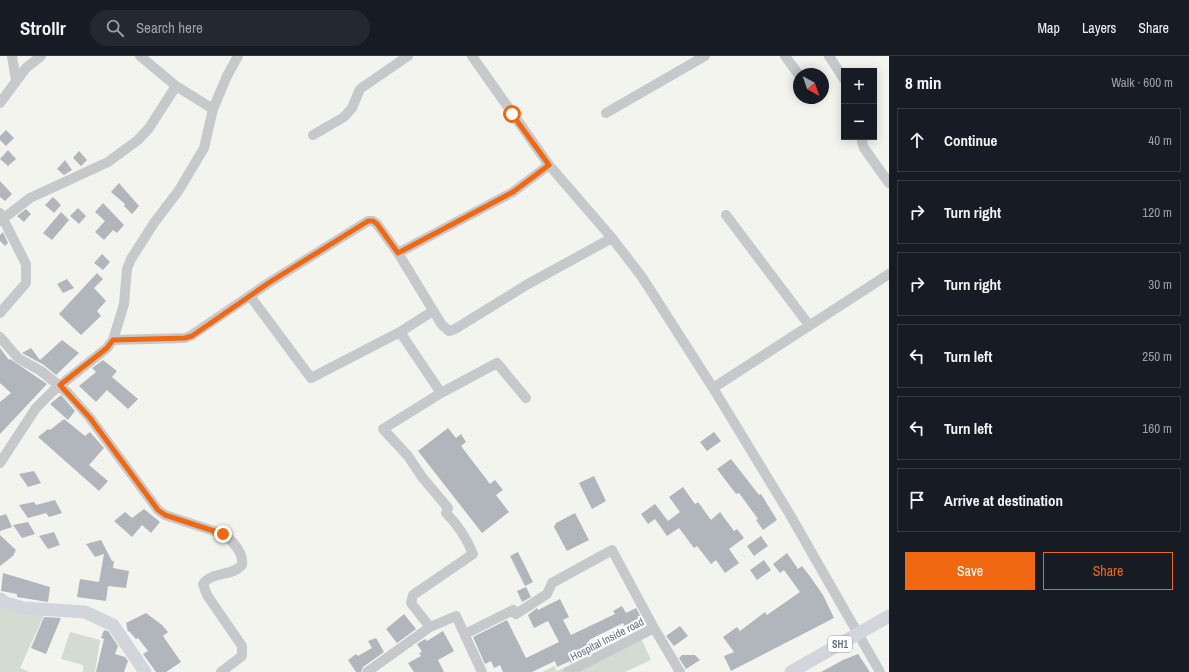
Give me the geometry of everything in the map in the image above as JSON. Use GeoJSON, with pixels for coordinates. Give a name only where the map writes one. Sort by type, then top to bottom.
{"type":"FeatureCollection","features":[{"type":"Feature","properties":{"kind":"main road"},"geometry":{"type":"LineString","coordinates":[[0,599],[6,603],[24,608],[85,612],[113,625],[145,672]]}},
{"type":"Feature","properties":{"kind":"main road","name":"SH1"},"geometry":{"type":"LineString","coordinates":[[791,672],[889,616]]}},
{"type":"Feature","properties":{"kind":"street"},"geometry":{"type":"LineString","coordinates":[[12,56],[16,80]]}},
{"type":"Feature","properties":{"kind":"street"},"geometry":{"type":"LineString","coordinates":[[0,103],[16,80],[32,62],[41,56]]}},
{"type":"Feature","properties":{"kind":"street"},"geometry":{"type":"LineString","coordinates":[[140,56],[176,86],[213,109]]}},
{"type":"Feature","properties":{"kind":"street"},"geometry":{"type":"LineString","coordinates":[[0,463],[28,419],[60,385],[104,351],[113,340],[124,304],[127,269],[131,259],[193,167],[204,148],[213,109],[227,76],[238,56]]}},
{"type":"Feature","properties":{"kind":"street"},"geometry":{"type":"LineString","coordinates":[[313,135],[344,117],[352,108],[360,89],[408,56]]}},
{"type":"Feature","properties":{"kind":"street"},"geometry":{"type":"LineString","coordinates":[[472,56],[549,165],[612,238],[642,277],[713,388],[789,513],[880,672]]}},
{"type":"Feature","properties":{"kind":"street"},"geometry":{"type":"LineString","coordinates":[[606,113],[705,56]]}},
{"type":"Feature","properties":{"kind":"street"},"geometry":{"type":"LineString","coordinates":[[785,56],[794,68]]}},
{"type":"Feature","properties":{"kind":"street"},"geometry":{"type":"LineString","coordinates":[[829,56],[841,74]]}},
{"type":"Feature","properties":{"kind":"street"},"geometry":{"type":"LineString","coordinates":[[0,313],[26,283],[26,264],[1,218],[35,195],[108,162],[138,140],[149,128],[176,86]]}},
{"type":"Feature","properties":{"kind":"street"},"geometry":{"type":"LineString","coordinates":[[862,140],[864,148],[889,183]]}},
{"type":"Feature","properties":{"kind":"street"},"geometry":{"type":"LineString","coordinates":[[398,253],[513,192],[549,165]]}},
{"type":"Feature","properties":{"kind":"street"},"geometry":{"type":"LineString","coordinates":[[726,215],[809,325]]}},
{"type":"Feature","properties":{"kind":"street"},"geometry":{"type":"LineString","coordinates":[[113,340],[185,338],[192,336],[250,296],[368,221],[373,221],[377,224],[398,253],[445,329],[449,331],[455,329],[528,284],[612,238]]}},
{"type":"Feature","properties":{"kind":"street"},"geometry":{"type":"LineString","coordinates":[[713,388],[889,274]]}},
{"type":"Feature","properties":{"kind":"street"},"geometry":{"type":"LineString","coordinates":[[250,296],[311,378],[400,332],[433,311]]}},
{"type":"Feature","properties":{"kind":"street"},"geometry":{"type":"LineString","coordinates":[[400,332],[441,393]]}},
{"type":"Feature","properties":{"kind":"street"},"geometry":{"type":"LineString","coordinates":[[0,337],[18,358],[37,368],[60,385],[90,418],[158,510],[165,515],[223,534],[230,539],[241,555],[243,560],[238,570],[209,578],[203,584],[207,595],[242,646],[242,656],[221,672]]}},
{"type":"Feature","properties":{"kind":"street"},"geometry":{"type":"LineString","coordinates":[[430,627],[411,602],[414,595],[473,554],[470,546],[455,522],[446,513],[448,508],[422,477],[408,456],[383,429],[441,393],[497,363],[526,398]]}},
{"type":"Feature","properties":{"kind":"street"},"geometry":{"type":"LineString","coordinates":[[465,634],[513,610],[516,614],[547,594],[552,583],[612,550],[654,628]]}},
{"type":"Feature","properties":{"kind":"street"},"geometry":{"type":"LineString","coordinates":[[367,672],[430,627],[456,616],[482,672]]}},
{"type":"Feature","properties":{"kind":"street","name":"Hospital Inside road"},"geometry":{"type":"LineString","coordinates":[[568,672],[654,628],[680,672]]}},
{"type":"Feature","properties":{"kind":"shaded area"},"geometry":{"type":"Polygon","coordinates":[[[0,605],[45,613],[20,668],[30,672],[0,672],[0,605]]]}},
{"type":"Feature","properties":{"kind":"shaded area"},"geometry":{"type":"Polygon","coordinates":[[[70,632],[100,640],[95,672],[83,672],[83,665],[61,659],[70,632]]]}},
{"type":"Feature","properties":{"kind":"shaded area"},"geometry":{"type":"Polygon","coordinates":[[[638,632],[651,660],[625,672],[542,672],[554,666],[557,671],[638,632]]]}},
{"type":"Feature","properties":{"kind":"building"},"geometry":{"type":"Polygon","coordinates":[[[6,130],[14,138],[6,146],[0,140],[0,136],[6,130]]]}},
{"type":"Feature","properties":{"kind":"building"},"geometry":{"type":"Polygon","coordinates":[[[8,150],[16,159],[8,166],[0,159],[8,150]]]}},
{"type":"Feature","properties":{"kind":"building"},"geometry":{"type":"Polygon","coordinates":[[[79,151],[87,160],[81,166],[73,158],[79,151]]]}},
{"type":"Feature","properties":{"kind":"building"},"geometry":{"type":"Polygon","coordinates":[[[65,160],[72,170],[64,175],[57,169],[65,160]]]}},
{"type":"Feature","properties":{"kind":"building"},"geometry":{"type":"Polygon","coordinates":[[[0,181],[12,194],[5,201],[0,197],[0,181]]]}},
{"type":"Feature","properties":{"kind":"building"},"geometry":{"type":"Polygon","coordinates":[[[119,183],[139,206],[132,214],[124,206],[125,204],[111,192],[119,183]]]}},
{"type":"Feature","properties":{"kind":"building"},"geometry":{"type":"Polygon","coordinates":[[[53,197],[61,205],[54,213],[45,205],[53,197]]]}},
{"type":"Feature","properties":{"kind":"building"},"geometry":{"type":"Polygon","coordinates":[[[103,203],[124,225],[117,233],[113,230],[104,240],[95,232],[105,221],[95,212],[103,203]]]}},
{"type":"Feature","properties":{"kind":"building"},"geometry":{"type":"Polygon","coordinates":[[[78,208],[86,216],[79,224],[70,216],[78,208]]]}},
{"type":"Feature","properties":{"kind":"building"},"geometry":{"type":"Polygon","coordinates":[[[26,209],[31,214],[24,222],[17,216],[26,209]]]}},
{"type":"Feature","properties":{"kind":"building"},"geometry":{"type":"Polygon","coordinates":[[[61,212],[69,220],[52,240],[43,233],[61,212]]]}},
{"type":"Feature","properties":{"kind":"building"},"geometry":{"type":"Polygon","coordinates":[[[3,232],[8,243],[5,246],[0,241],[0,235],[3,232]]]}},
{"type":"Feature","properties":{"kind":"building"},"geometry":{"type":"Polygon","coordinates":[[[102,254],[110,262],[103,270],[94,263],[102,254]]]}},
{"type":"Feature","properties":{"kind":"building"},"geometry":{"type":"Polygon","coordinates":[[[97,273],[103,279],[94,288],[106,301],[97,311],[101,316],[81,335],[59,314],[97,273]]]}},
{"type":"Feature","properties":{"kind":"building"},"geometry":{"type":"Polygon","coordinates":[[[67,279],[74,288],[63,293],[57,284],[67,279]]]}},
{"type":"Feature","properties":{"kind":"building"},"geometry":{"type":"Polygon","coordinates":[[[62,340],[79,353],[56,375],[44,365],[22,353],[31,348],[40,360],[62,340]]]}},
{"type":"Feature","properties":{"kind":"building"},"geometry":{"type":"Polygon","coordinates":[[[0,348],[9,360],[10,359],[47,384],[0,434],[0,402],[11,393],[0,383],[0,348]]]}},
{"type":"Feature","properties":{"kind":"building"},"geometry":{"type":"Polygon","coordinates":[[[103,360],[117,371],[112,377],[138,399],[128,409],[107,390],[96,402],[79,386],[96,372],[92,368],[103,360]]]}},
{"type":"Feature","properties":{"kind":"building"},"geometry":{"type":"Polygon","coordinates":[[[61,395],[75,411],[68,420],[50,404],[61,395]]]}},
{"type":"Feature","properties":{"kind":"building"},"geometry":{"type":"Polygon","coordinates":[[[64,419],[85,436],[90,432],[104,448],[89,465],[108,481],[99,491],[38,437],[64,419]]]}},
{"type":"Feature","properties":{"kind":"building"},"geometry":{"type":"Polygon","coordinates":[[[448,428],[456,438],[461,434],[466,442],[461,446],[490,484],[495,480],[503,490],[496,495],[509,512],[482,533],[418,451],[448,428]]]}},
{"type":"Feature","properties":{"kind":"building"},"geometry":{"type":"Polygon","coordinates":[[[714,432],[721,441],[707,451],[700,442],[714,432]]]}},
{"type":"Feature","properties":{"kind":"building"},"geometry":{"type":"Polygon","coordinates":[[[731,459],[759,495],[761,494],[777,520],[763,530],[756,520],[758,519],[739,493],[736,494],[717,469],[731,459]]]}},
{"type":"Feature","properties":{"kind":"building"},"geometry":{"type":"Polygon","coordinates":[[[34,471],[41,483],[28,487],[19,474],[34,471]]]}},
{"type":"Feature","properties":{"kind":"building"},"geometry":{"type":"Polygon","coordinates":[[[594,476],[606,501],[592,509],[579,483],[594,476]]]}},
{"type":"Feature","properties":{"kind":"building"},"geometry":{"type":"Polygon","coordinates":[[[683,487],[695,504],[698,502],[711,520],[720,512],[734,531],[737,529],[744,538],[729,549],[739,563],[725,573],[716,560],[711,564],[697,546],[694,548],[679,528],[667,536],[655,519],[648,524],[641,514],[655,504],[668,521],[680,512],[669,497],[683,487]]]}},
{"type":"Feature","properties":{"kind":"building"},"geometry":{"type":"Polygon","coordinates":[[[55,500],[62,513],[49,517],[46,513],[28,518],[19,505],[34,502],[36,505],[55,500]]]}},
{"type":"Feature","properties":{"kind":"building"},"geometry":{"type":"Polygon","coordinates":[[[144,509],[160,522],[151,533],[142,525],[132,537],[114,521],[125,512],[132,518],[144,509]]]}},
{"type":"Feature","properties":{"kind":"building"},"geometry":{"type":"Polygon","coordinates":[[[575,513],[589,540],[567,551],[554,527],[556,523],[575,513]]]}},
{"type":"Feature","properties":{"kind":"building"},"geometry":{"type":"Polygon","coordinates":[[[6,514],[12,527],[0,531],[0,516],[6,514]]]}},
{"type":"Feature","properties":{"kind":"building"},"geometry":{"type":"Polygon","coordinates":[[[28,522],[35,534],[22,538],[13,525],[28,522]]]}},
{"type":"Feature","properties":{"kind":"building"},"geometry":{"type":"Polygon","coordinates":[[[54,532],[60,545],[48,549],[39,536],[54,532]]]}},
{"type":"Feature","properties":{"kind":"building"},"geometry":{"type":"Polygon","coordinates":[[[0,535],[16,550],[13,556],[0,566],[0,535]]]}},
{"type":"Feature","properties":{"kind":"building"},"geometry":{"type":"Polygon","coordinates":[[[761,536],[768,546],[754,556],[747,546],[761,536]]]}},
{"type":"Feature","properties":{"kind":"building"},"geometry":{"type":"Polygon","coordinates":[[[101,540],[112,561],[114,561],[113,568],[129,571],[126,588],[108,586],[106,601],[77,597],[80,579],[99,582],[104,554],[95,557],[86,544],[101,540]]]}},
{"type":"Feature","properties":{"kind":"building"},"geometry":{"type":"Polygon","coordinates":[[[518,552],[533,582],[525,586],[510,556],[518,552]]]}},
{"type":"Feature","properties":{"kind":"building"},"geometry":{"type":"Polygon","coordinates":[[[787,553],[798,569],[802,566],[809,575],[823,595],[834,618],[731,671],[724,656],[734,652],[723,637],[737,627],[740,631],[765,612],[767,615],[800,592],[784,570],[780,573],[773,564],[787,553]]]}},
{"type":"Feature","properties":{"kind":"building"},"geometry":{"type":"Polygon","coordinates":[[[764,560],[771,570],[757,580],[750,570],[764,560]]]}},
{"type":"Feature","properties":{"kind":"building"},"geometry":{"type":"Polygon","coordinates":[[[3,573],[50,587],[48,602],[17,597],[17,594],[1,591],[3,573]]]}},
{"type":"Feature","properties":{"kind":"building"},"geometry":{"type":"Polygon","coordinates":[[[526,587],[531,597],[522,602],[517,591],[526,587]]]}},
{"type":"Feature","properties":{"kind":"building"},"geometry":{"type":"Polygon","coordinates":[[[560,599],[569,617],[563,620],[571,635],[615,614],[613,611],[622,606],[626,613],[636,608],[641,617],[631,622],[633,625],[626,628],[623,623],[589,640],[593,647],[582,652],[584,657],[571,663],[570,661],[557,667],[555,661],[532,672],[503,672],[500,665],[494,668],[491,661],[485,664],[473,637],[507,620],[526,658],[559,642],[548,621],[534,628],[528,615],[537,608],[538,610],[560,599]]]}},
{"type":"Feature","properties":{"kind":"building"},"geometry":{"type":"Polygon","coordinates":[[[146,613],[162,625],[168,632],[163,636],[181,662],[166,672],[156,672],[143,654],[148,651],[138,638],[136,639],[129,631],[128,632],[126,623],[146,613]]]}},
{"type":"Feature","properties":{"kind":"building"},"geometry":{"type":"Polygon","coordinates":[[[404,614],[416,629],[397,643],[386,629],[404,614]]]}},
{"type":"Feature","properties":{"kind":"building"},"geometry":{"type":"Polygon","coordinates":[[[44,617],[61,618],[46,654],[31,648],[44,617]]]}},
{"type":"Feature","properties":{"kind":"building"},"geometry":{"type":"Polygon","coordinates":[[[680,626],[688,636],[674,646],[666,636],[680,626]]]}},
{"type":"Feature","properties":{"kind":"building"},"geometry":{"type":"Polygon","coordinates":[[[104,630],[108,631],[118,646],[115,654],[125,657],[128,661],[124,672],[96,672],[104,639],[101,638],[104,630]]]}},
{"type":"Feature","properties":{"kind":"building"},"geometry":{"type":"Polygon","coordinates":[[[443,631],[454,651],[438,660],[444,672],[414,672],[408,663],[421,656],[419,653],[422,652],[417,644],[425,639],[427,641],[443,631]]]}},
{"type":"Feature","properties":{"kind":"building"},"geometry":{"type":"Polygon","coordinates":[[[376,638],[384,652],[363,667],[361,672],[356,672],[348,660],[356,654],[358,656],[372,648],[368,641],[376,638]]]}},
{"type":"Feature","properties":{"kind":"building"},"geometry":{"type":"Polygon","coordinates":[[[858,654],[870,672],[821,672],[843,660],[858,654]]]}},
{"type":"Feature","properties":{"kind":"building"},"geometry":{"type":"Polygon","coordinates":[[[682,655],[695,655],[700,660],[686,669],[679,658],[682,655]]]}},
{"type":"Feature","properties":{"kind":"route"},"geometry":{"type":"LineString","coordinates":[[223,534],[165,515],[158,510],[90,418],[60,385],[100,354],[113,340],[185,338],[192,336],[270,282],[368,221],[373,221],[377,224],[398,253],[513,192],[549,165],[512,114]]}}]}
